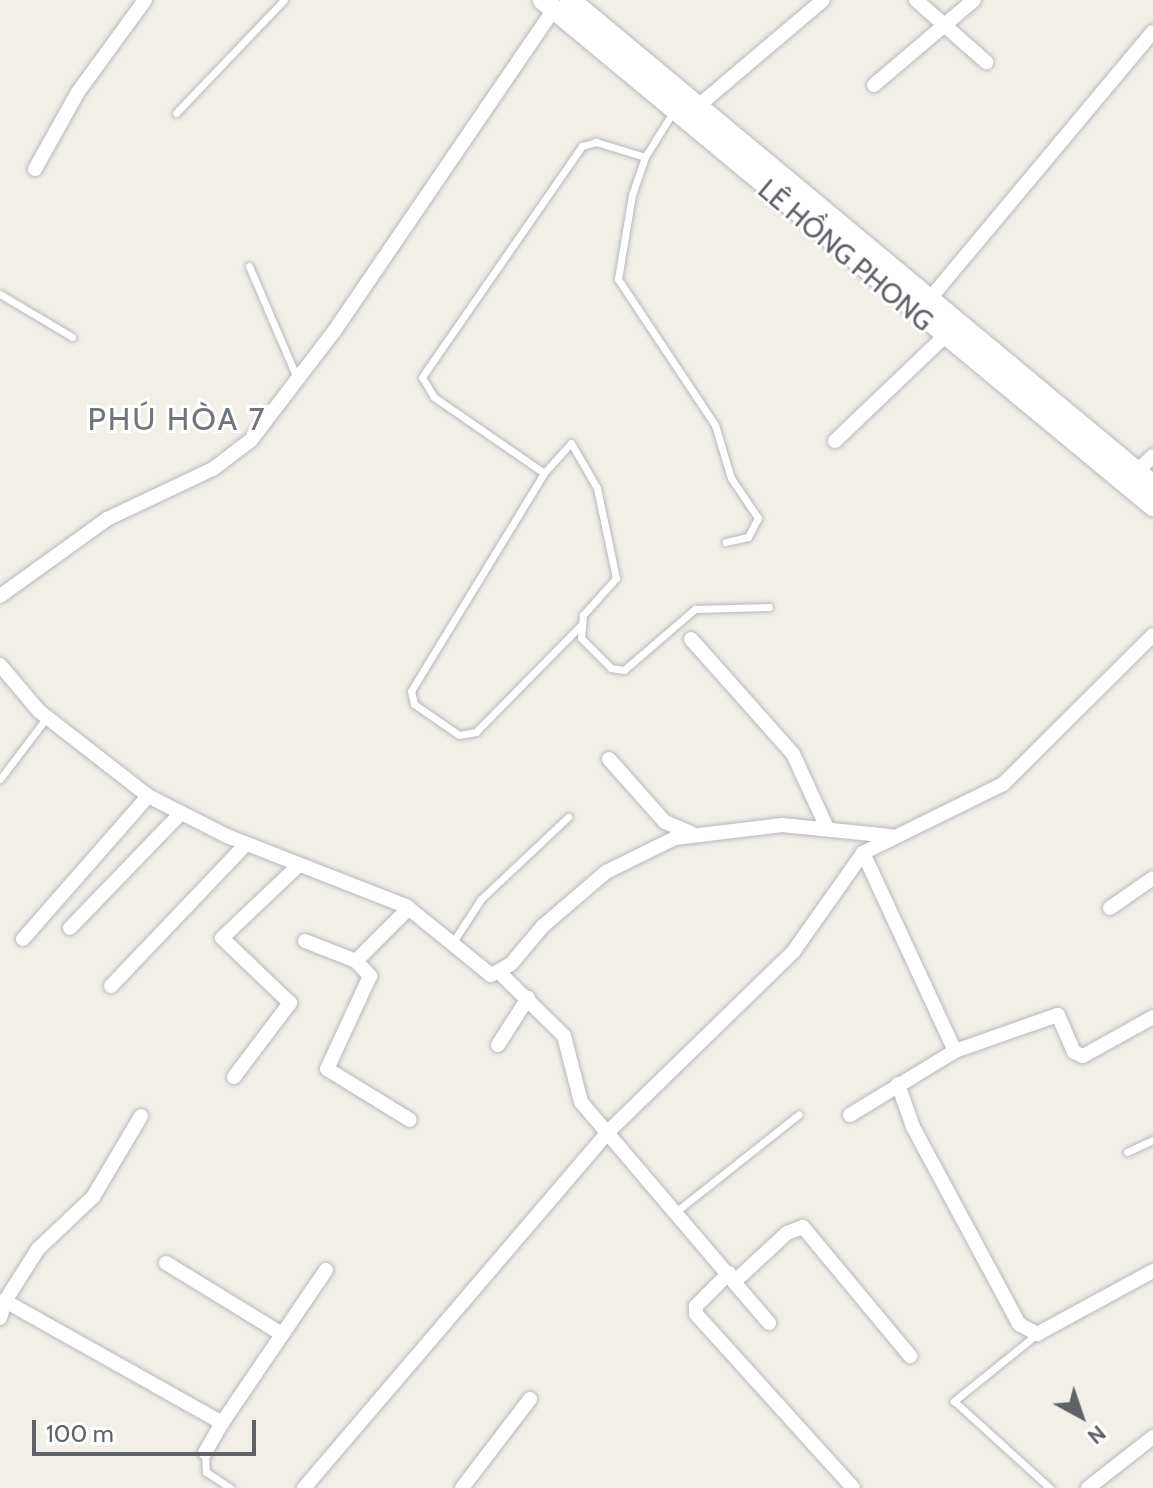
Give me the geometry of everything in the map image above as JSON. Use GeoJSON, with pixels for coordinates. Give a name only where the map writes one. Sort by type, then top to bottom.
{"type":"FeatureCollection","features":[{"type":"Feature","properties":{"kind":"street"},"geometry":{"type":"LineString","coordinates":[[35,169],[78,92],[145,0]]}},
{"type":"Feature","properties":{"kind":"street"},"geometry":{"type":"LineString","coordinates":[[697,107],[823,0]]}},
{"type":"Feature","properties":{"kind":"street"},"geometry":{"type":"LineString","coordinates":[[916,0],[986,62]]}},
{"type":"Feature","properties":{"kind":"street"},"geometry":{"type":"LineString","coordinates":[[874,85],[974,0]]}},
{"type":"Feature","properties":{"kind":"street"},"geometry":{"type":"LineString","coordinates":[[0,596],[107,519],[237,454],[298,381],[555,3]]}},
{"type":"Feature","properties":{"kind":"street","name":"LÊ HỒNG PHONG"},"geometry":{"type":"LineString","coordinates":[[555,3],[697,107],[921,308],[944,337],[1153,506]]}},
{"type":"Feature","properties":{"kind":"street","name":"LÊ HỒNG PHONG"},"geometry":{"type":"LineString","coordinates":[[555,3],[674,110],[921,308],[1153,485]]}},
{"type":"Feature","properties":{"kind":"street"},"geometry":{"type":"LineString","coordinates":[[921,308],[1153,32]]}},
{"type":"Feature","properties":{"kind":"street"},"geometry":{"type":"LineString","coordinates":[[835,441],[944,337]]}},
{"type":"Feature","properties":{"kind":"street"},"geometry":{"type":"LineString","coordinates":[[1137,471],[1153,456]]}},
{"type":"Feature","properties":{"kind":"street"},"geometry":{"type":"LineString","coordinates":[[304,1488],[611,1129],[793,952],[863,853],[891,836],[1009,779],[1153,635]]}},
{"type":"Feature","properties":{"kind":"street"},"geometry":{"type":"LineString","coordinates":[[691,639],[793,754],[827,828]]}},
{"type":"Feature","properties":{"kind":"street"},"geometry":{"type":"LineString","coordinates":[[0,665],[47,717],[148,796],[246,844],[409,908],[491,975],[500,973],[562,907],[606,872],[691,833],[753,826],[827,828],[891,836]]}},
{"type":"Feature","properties":{"kind":"street"},"geometry":{"type":"LineString","coordinates":[[609,759],[665,822],[691,833]]}},
{"type":"Feature","properties":{"kind":"street"},"geometry":{"type":"LineString","coordinates":[[23,939],[148,796]]}},
{"type":"Feature","properties":{"kind":"street"},"geometry":{"type":"LineString","coordinates":[[70,928],[181,813]]}},
{"type":"Feature","properties":{"kind":"street"},"geometry":{"type":"LineString","coordinates":[[111,986],[246,844]]}},
{"type":"Feature","properties":{"kind":"street"},"geometry":{"type":"LineString","coordinates":[[863,853],[955,1051]]}},
{"type":"Feature","properties":{"kind":"street"},"geometry":{"type":"LineString","coordinates":[[234,1077],[290,1003],[222,938],[299,865]]}},
{"type":"Feature","properties":{"kind":"street"},"geometry":{"type":"LineString","coordinates":[[1110,908],[1153,878]]}},
{"type":"Feature","properties":{"kind":"street"},"geometry":{"type":"LineString","coordinates":[[356,961],[409,908]]}},
{"type":"Feature","properties":{"kind":"street"},"geometry":{"type":"LineString","coordinates":[[305,941],[356,961],[370,976],[327,1069],[410,1120]]}},
{"type":"Feature","properties":{"kind":"street"},"geometry":{"type":"LineString","coordinates":[[500,973],[564,1036],[576,1062],[581,1102],[611,1129],[769,1323]]}},
{"type":"Feature","properties":{"kind":"street"},"geometry":{"type":"LineString","coordinates":[[498,1045],[528,998]]}},
{"type":"Feature","properties":{"kind":"street"},"geometry":{"type":"LineString","coordinates":[[850,1115],[955,1051],[1058,1015],[1074,1052],[1083,1056],[1153,1017]]}},
{"type":"Feature","properties":{"kind":"street"},"geometry":{"type":"LineString","coordinates":[[898,1084],[913,1127],[1019,1324],[1037,1334],[1153,1271]]}},
{"type":"Feature","properties":{"kind":"street"},"geometry":{"type":"LineString","coordinates":[[0,1318],[5,1301],[38,1249],[93,1197],[141,1116]]}},
{"type":"Feature","properties":{"kind":"street"},"geometry":{"type":"LineString","coordinates":[[853,1488],[696,1314],[696,1306],[787,1233],[803,1227],[910,1356]]}},
{"type":"Feature","properties":{"kind":"street"},"geometry":{"type":"LineString","coordinates":[[166,1263],[282,1334]]}},
{"type":"Feature","properties":{"kind":"street"},"geometry":{"type":"LineString","coordinates":[[205,1453],[326,1270]]}},
{"type":"Feature","properties":{"kind":"street"},"geometry":{"type":"LineString","coordinates":[[5,1301],[222,1423]]}},
{"type":"Feature","properties":{"kind":"street"},"geometry":{"type":"LineString","coordinates":[[462,1488],[530,1399]]}},
{"type":"Feature","properties":{"kind":"street"},"geometry":{"type":"LineString","coordinates":[[1088,1488],[1153,1437]]}},
{"type":"Feature","properties":{"kind":"lane"},"geometry":{"type":"LineString","coordinates":[[176,113],[284,0]]}},
{"type":"Feature","properties":{"kind":"lane"},"geometry":{"type":"LineString","coordinates":[[674,110],[645,157],[621,242],[618,279],[715,425],[731,478],[758,518],[748,537],[726,542]]}},
{"type":"Feature","properties":{"kind":"lane"},"geometry":{"type":"LineString","coordinates":[[544,473],[434,397],[422,377],[582,146],[596,142],[645,157]]}},
{"type":"Feature","properties":{"kind":"lane"},"geometry":{"type":"LineString","coordinates":[[249,266],[298,381]]}},
{"type":"Feature","properties":{"kind":"lane"},"geometry":{"type":"LineString","coordinates":[[0,294],[72,337]]}},
{"type":"Feature","properties":{"kind":"lane"},"geometry":{"type":"LineString","coordinates":[[580,626],[476,732],[459,735],[414,704],[411,691],[544,473],[571,443],[577,448],[597,488],[601,529],[616,567],[616,578],[583,615],[581,638],[611,668],[624,670],[695,609],[769,607]]}},
{"type":"Feature","properties":{"kind":"lane"},"geometry":{"type":"LineString","coordinates":[[0,779],[47,717]]}},
{"type":"Feature","properties":{"kind":"lane"},"geometry":{"type":"LineString","coordinates":[[453,942],[481,899],[568,817]]}},
{"type":"Feature","properties":{"kind":"lane"},"geometry":{"type":"LineString","coordinates":[[678,1210],[799,1114]]}},
{"type":"Feature","properties":{"kind":"lane"},"geometry":{"type":"LineString","coordinates":[[1127,1152],[1153,1140]]}},
{"type":"Feature","properties":{"kind":"lane"},"geometry":{"type":"LineString","coordinates":[[1037,1334],[954,1401],[1050,1488]]}},
{"type":"Feature","properties":{"kind":"lane"},"geometry":{"type":"LineString","coordinates":[[205,1453],[206,1472],[231,1488]]}},
{"type":"Feature","properties":{"kind":"district","name":"PHÚ HÒA 7"},"geometry":{"type":"Point","coordinates":[177,419]}}]}
